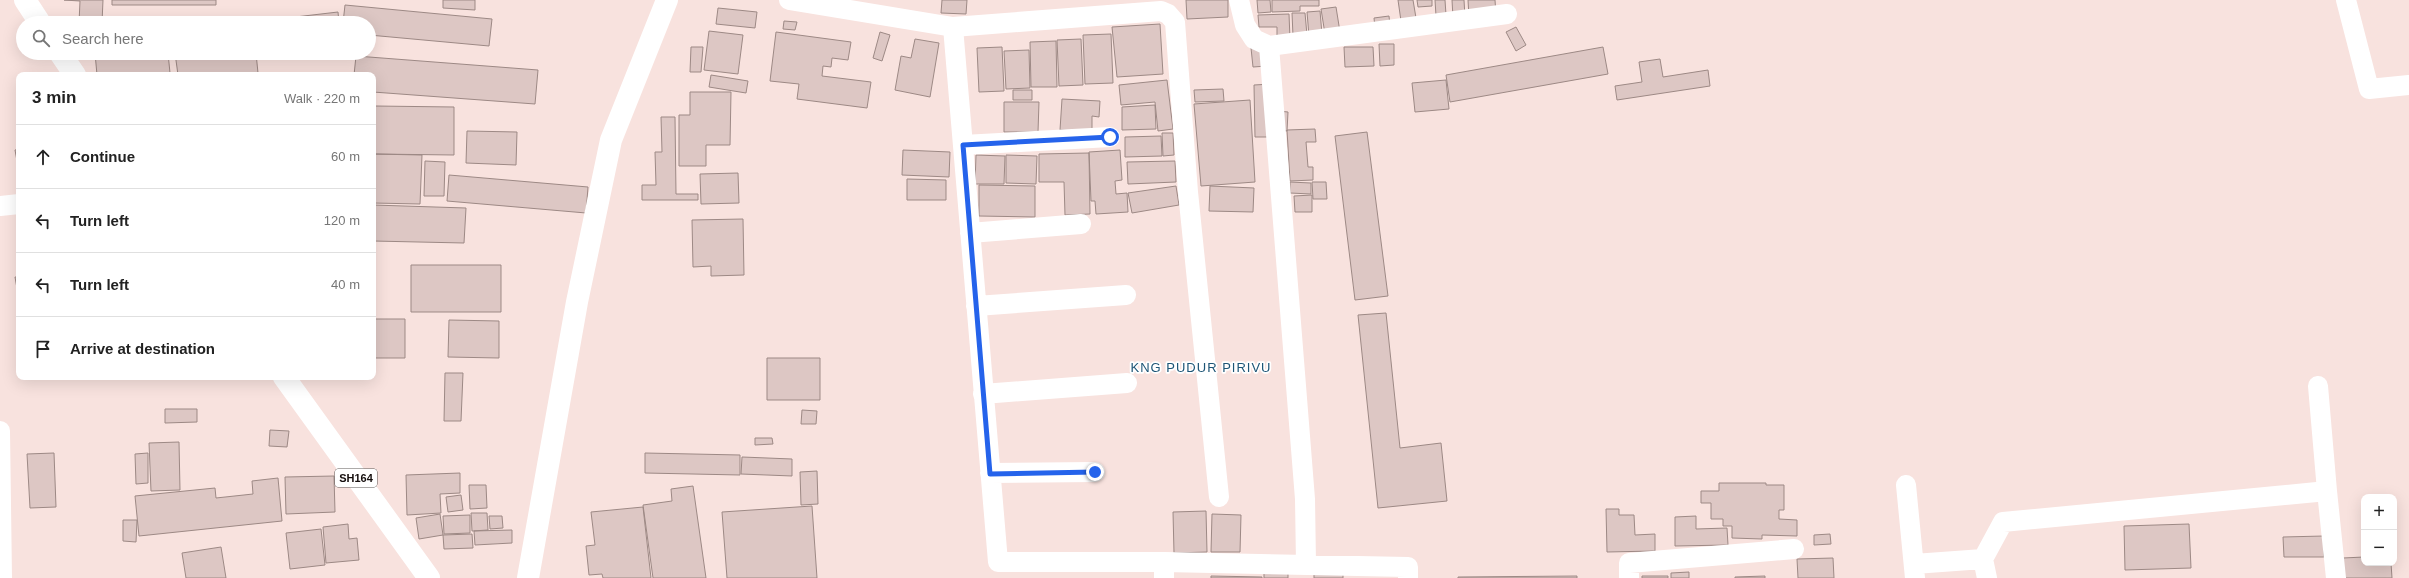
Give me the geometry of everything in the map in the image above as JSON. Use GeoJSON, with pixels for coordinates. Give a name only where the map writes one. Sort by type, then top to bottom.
{"type":"FeatureCollection","features":[{"type":"Feature","properties":{"kind":"main road"},"geometry":{"type":"LineString","coordinates":[[25,0],[35,16]]}},
{"type":"Feature","properties":{"kind":"main road"},"geometry":{"type":"LineString","coordinates":[[528,578],[577,302],[611,140],[667,0]]}},
{"type":"Feature","properties":{"kind":"main road"},"geometry":{"type":"LineString","coordinates":[[65,60],[73,72]]}},
{"type":"Feature","properties":{"kind":"main road","name":"SH164"},"geometry":{"type":"LineString","coordinates":[[286,380],[428,578]]}},
{"type":"Feature","properties":{"kind":"street"},"geometry":{"type":"LineString","coordinates":[[789,0],[953,26],[1161,11],[1175,22],[1189,199],[1219,497]]}},
{"type":"Feature","properties":{"kind":"street"},"geometry":{"type":"LineString","coordinates":[[1239,0],[1245,25],[1254,39],[1269,46],[1508,14]]}},
{"type":"Feature","properties":{"kind":"street"},"geometry":{"type":"LineString","coordinates":[[2346,0],[2369,89],[2409,85]]}},
{"type":"Feature","properties":{"kind":"street"},"geometry":{"type":"LineString","coordinates":[[953,26],[998,562],[1164,570],[1306,564],[1408,567],[1408,578]]}},
{"type":"Feature","properties":{"kind":"street"},"geometry":{"type":"LineString","coordinates":[[1269,46],[1306,499],[1306,564]]}},
{"type":"Feature","properties":{"kind":"street"},"geometry":{"type":"LineString","coordinates":[[963,145],[1110,137]]}},
{"type":"Feature","properties":{"kind":"street"},"geometry":{"type":"LineString","coordinates":[[0,206],[16,204]]}},
{"type":"Feature","properties":{"kind":"street"},"geometry":{"type":"LineString","coordinates":[[970,233],[1081,224]]}},
{"type":"Feature","properties":{"kind":"street"},"geometry":{"type":"LineString","coordinates":[[976,306],[1126,295]]}},
{"type":"Feature","properties":{"kind":"street"},"geometry":{"type":"LineString","coordinates":[[984,394],[1127,383]]}},
{"type":"Feature","properties":{"kind":"street"},"geometry":{"type":"LineString","coordinates":[[2318,386],[2326,491],[2336,578]]}},
{"type":"Feature","properties":{"kind":"street"},"geometry":{"type":"LineString","coordinates":[[0,431],[2,578]]}},
{"type":"Feature","properties":{"kind":"street"},"geometry":{"type":"LineString","coordinates":[[990,474],[1095,472]]}},
{"type":"Feature","properties":{"kind":"street"},"geometry":{"type":"LineString","coordinates":[[1906,485],[1915,571],[1983,559]]}},
{"type":"Feature","properties":{"kind":"street"},"geometry":{"type":"LineString","coordinates":[[1987,578],[1983,559],[2003,522],[2326,491]]}},
{"type":"Feature","properties":{"kind":"street"},"geometry":{"type":"LineString","coordinates":[[1629,578],[1629,563],[1794,549]]}},
{"type":"Feature","properties":{"kind":"building"},"geometry":{"type":"Polygon","coordinates":[[[64,0],[103,0],[102,16],[79,16],[80,1],[64,0]]]}},
{"type":"Feature","properties":{"kind":"building"},"geometry":{"type":"Polygon","coordinates":[[[112,0],[216,0],[216,5],[112,5],[112,0]]]}},
{"type":"Feature","properties":{"kind":"building"},"geometry":{"type":"Polygon","coordinates":[[[443,0],[475,0],[475,10],[443,8],[443,0]]]}},
{"type":"Feature","properties":{"kind":"building"},"geometry":{"type":"Polygon","coordinates":[[[942,0],[967,0],[966,14],[941,13],[942,0]]]}},
{"type":"Feature","properties":{"kind":"building"},"geometry":{"type":"Polygon","coordinates":[[[1186,0],[1228,0],[1228,17],[1187,19],[1186,0]]]}},
{"type":"Feature","properties":{"kind":"building"},"geometry":{"type":"Polygon","coordinates":[[[1257,0],[1270,0],[1271,12],[1258,13],[1257,0]]]}},
{"type":"Feature","properties":{"kind":"building"},"geometry":{"type":"Polygon","coordinates":[[[1272,0],[1319,0],[1319,6],[1300,6],[1300,11],[1272,12],[1272,0]]]}},
{"type":"Feature","properties":{"kind":"building"},"geometry":{"type":"Polygon","coordinates":[[[1398,0],[1413,0],[1416,18],[1401,21],[1398,0]]]}},
{"type":"Feature","properties":{"kind":"building"},"geometry":{"type":"Polygon","coordinates":[[[1417,0],[1432,0],[1432,6],[1418,7],[1417,0]]]}},
{"type":"Feature","properties":{"kind":"building"},"geometry":{"type":"Polygon","coordinates":[[[1435,0],[1445,0],[1446,15],[1436,16],[1435,0]]]}},
{"type":"Feature","properties":{"kind":"building"},"geometry":{"type":"Polygon","coordinates":[[[1452,0],[1464,0],[1465,17],[1453,18],[1452,0]]]}},
{"type":"Feature","properties":{"kind":"building"},"geometry":{"type":"Polygon","coordinates":[[[1468,0],[1495,0],[1496,15],[1469,17],[1468,0]]]}},
{"type":"Feature","properties":{"kind":"building"},"geometry":{"type":"Polygon","coordinates":[[[345,5],[492,19],[489,46],[376,36],[376,16],[344,16],[345,5]]]}},
{"type":"Feature","properties":{"kind":"building"},"geometry":{"type":"Polygon","coordinates":[[[1336,7],[1340,32],[1325,34],[1321,9],[1336,7]]]}},
{"type":"Feature","properties":{"kind":"building"},"geometry":{"type":"Polygon","coordinates":[[[718,8],[757,12],[755,28],[716,24],[718,8]]]}},
{"type":"Feature","properties":{"kind":"building"},"geometry":{"type":"Polygon","coordinates":[[[1320,11],[1322,34],[1309,36],[1307,12],[1320,11]]]}},
{"type":"Feature","properties":{"kind":"building"},"geometry":{"type":"Polygon","coordinates":[[[338,12],[338,16],[304,16],[338,12]]]}},
{"type":"Feature","properties":{"kind":"building"},"geometry":{"type":"Polygon","coordinates":[[[1292,13],[1305,13],[1307,35],[1293,36],[1292,13]]]}},
{"type":"Feature","properties":{"kind":"building"},"geometry":{"type":"Polygon","coordinates":[[[1289,14],[1290,39],[1277,39],[1277,27],[1259,27],[1258,15],[1289,14]]]}},
{"type":"Feature","properties":{"kind":"building"},"geometry":{"type":"Polygon","coordinates":[[[1389,16],[1390,26],[1375,28],[1374,18],[1389,16]]]}},
{"type":"Feature","properties":{"kind":"building"},"geometry":{"type":"Polygon","coordinates":[[[784,21],[797,22],[795,30],[783,29],[784,21]]]}},
{"type":"Feature","properties":{"kind":"building"},"geometry":{"type":"Polygon","coordinates":[[[1160,24],[1163,74],[1117,77],[1112,27],[1160,24]]]}},
{"type":"Feature","properties":{"kind":"building"},"geometry":{"type":"Polygon","coordinates":[[[1516,27],[1526,45],[1516,51],[1506,32],[1516,27]]]}},
{"type":"Feature","properties":{"kind":"building"},"geometry":{"type":"Polygon","coordinates":[[[709,31],[743,35],[738,74],[704,70],[709,31]]]}},
{"type":"Feature","properties":{"kind":"building"},"geometry":{"type":"Polygon","coordinates":[[[776,32],[851,42],[848,60],[832,58],[831,67],[823,66],[822,76],[871,82],[867,108],[797,99],[799,84],[770,81],[776,32]]]}},
{"type":"Feature","properties":{"kind":"building"},"geometry":{"type":"Polygon","coordinates":[[[880,32],[890,35],[882,61],[873,58],[880,32]]]}},
{"type":"Feature","properties":{"kind":"building"},"geometry":{"type":"Polygon","coordinates":[[[1111,34],[1113,83],[1085,84],[1083,35],[1111,34]]]}},
{"type":"Feature","properties":{"kind":"building"},"geometry":{"type":"Polygon","coordinates":[[[915,39],[939,43],[930,97],[895,90],[901,56],[911,58],[915,39]]]}},
{"type":"Feature","properties":{"kind":"building"},"geometry":{"type":"Polygon","coordinates":[[[1081,39],[1083,85],[1059,86],[1057,40],[1081,39]]]}},
{"type":"Feature","properties":{"kind":"building"},"geometry":{"type":"Polygon","coordinates":[[[1056,41],[1057,87],[1031,87],[1030,42],[1056,41]]]}},
{"type":"Feature","properties":{"kind":"building"},"geometry":{"type":"Polygon","coordinates":[[[1379,44],[1394,44],[1394,65],[1380,66],[1379,44]]]}},
{"type":"Feature","properties":{"kind":"building"},"geometry":{"type":"Polygon","coordinates":[[[691,47],[703,47],[701,72],[690,72],[691,47]]]}},
{"type":"Feature","properties":{"kind":"building"},"geometry":{"type":"Polygon","coordinates":[[[1002,47],[1004,91],[979,92],[977,48],[1002,47]]]}},
{"type":"Feature","properties":{"kind":"building"},"geometry":{"type":"Polygon","coordinates":[[[1265,47],[1267,66],[1253,67],[1251,48],[1265,47]]]}},
{"type":"Feature","properties":{"kind":"building"},"geometry":{"type":"Polygon","coordinates":[[[1344,47],[1373,47],[1374,66],[1345,67],[1344,47]]]}},
{"type":"Feature","properties":{"kind":"building"},"geometry":{"type":"Polygon","coordinates":[[[1603,47],[1608,74],[1450,102],[1446,75],[1603,47]]]}},
{"type":"Feature","properties":{"kind":"building"},"geometry":{"type":"Polygon","coordinates":[[[1029,50],[1030,88],[1006,89],[1004,51],[1029,50]]]}},
{"type":"Feature","properties":{"kind":"building"},"geometry":{"type":"Polygon","coordinates":[[[376,58],[538,70],[535,104],[376,92],[376,72],[354,72],[356,60],[376,60],[376,58]]]}},
{"type":"Feature","properties":{"kind":"building"},"geometry":{"type":"Polygon","coordinates":[[[1660,59],[1663,77],[1708,70],[1710,86],[1617,100],[1615,86],[1642,82],[1639,62],[1660,59]]]}},
{"type":"Feature","properties":{"kind":"building"},"geometry":{"type":"Polygon","coordinates":[[[96,60],[169,60],[170,72],[97,72],[96,60]]]}},
{"type":"Feature","properties":{"kind":"building"},"geometry":{"type":"Polygon","coordinates":[[[176,60],[257,60],[258,72],[178,72],[176,60]]]}},
{"type":"Feature","properties":{"kind":"building"},"geometry":{"type":"Polygon","coordinates":[[[711,75],[748,81],[746,93],[709,87],[711,75]]]}},
{"type":"Feature","properties":{"kind":"building"},"geometry":{"type":"Polygon","coordinates":[[[1167,80],[1173,129],[1158,131],[1155,102],[1121,105],[1119,85],[1167,80]]]}},
{"type":"Feature","properties":{"kind":"building"},"geometry":{"type":"Polygon","coordinates":[[[1446,80],[1449,109],[1415,112],[1412,83],[1446,80]]]}},
{"type":"Feature","properties":{"kind":"building"},"geometry":{"type":"Polygon","coordinates":[[[1271,84],[1271,137],[1255,137],[1254,85],[1271,84]]]}},
{"type":"Feature","properties":{"kind":"building"},"geometry":{"type":"Polygon","coordinates":[[[1223,89],[1224,101],[1195,102],[1194,90],[1223,89]]]}},
{"type":"Feature","properties":{"kind":"building"},"geometry":{"type":"Polygon","coordinates":[[[1013,90],[1032,90],[1032,100],[1013,100],[1013,90]]]}},
{"type":"Feature","properties":{"kind":"building"},"geometry":{"type":"Polygon","coordinates":[[[690,92],[731,92],[730,145],[706,145],[706,166],[679,166],[679,115],[690,115],[690,92]]]}},
{"type":"Feature","properties":{"kind":"building"},"geometry":{"type":"Polygon","coordinates":[[[1062,99],[1100,101],[1099,117],[1092,116],[1092,132],[1060,130],[1062,99]]]}},
{"type":"Feature","properties":{"kind":"building"},"geometry":{"type":"Polygon","coordinates":[[[1250,100],[1255,182],[1201,186],[1194,104],[1250,100]]]}},
{"type":"Feature","properties":{"kind":"building"},"geometry":{"type":"Polygon","coordinates":[[[1004,102],[1039,102],[1038,132],[1004,132],[1004,102]]]}},
{"type":"Feature","properties":{"kind":"building"},"geometry":{"type":"Polygon","coordinates":[[[1155,105],[1156,129],[1122,130],[1122,107],[1155,105]]]}},
{"type":"Feature","properties":{"kind":"building"},"geometry":{"type":"Polygon","coordinates":[[[376,106],[454,107],[454,155],[376,154],[376,106]]]}},
{"type":"Feature","properties":{"kind":"building"},"geometry":{"type":"Polygon","coordinates":[[[1278,111],[1288,112],[1287,131],[1277,130],[1278,111]]]}},
{"type":"Feature","properties":{"kind":"building"},"geometry":{"type":"Polygon","coordinates":[[[661,117],[675,117],[676,194],[698,194],[698,200],[642,200],[642,185],[656,185],[655,152],[662,152],[661,117]]]}},
{"type":"Feature","properties":{"kind":"building"},"geometry":{"type":"Polygon","coordinates":[[[1315,129],[1316,142],[1306,142],[1308,167],[1313,167],[1313,180],[1290,181],[1287,130],[1315,129]]]}},
{"type":"Feature","properties":{"kind":"building"},"geometry":{"type":"Polygon","coordinates":[[[467,131],[517,132],[516,165],[466,163],[467,131]]]}},
{"type":"Feature","properties":{"kind":"building"},"geometry":{"type":"Polygon","coordinates":[[[1367,132],[1388,296],[1355,300],[1335,136],[1367,132]]]}},
{"type":"Feature","properties":{"kind":"building"},"geometry":{"type":"Polygon","coordinates":[[[1162,133],[1173,133],[1174,155],[1163,156],[1162,133]]]}},
{"type":"Feature","properties":{"kind":"building"},"geometry":{"type":"Polygon","coordinates":[[[1161,136],[1162,156],[1125,157],[1125,137],[1161,136]]]}},
{"type":"Feature","properties":{"kind":"building"},"geometry":{"type":"Polygon","coordinates":[[[903,150],[950,152],[949,177],[902,175],[903,150]]]}},
{"type":"Feature","properties":{"kind":"building"},"geometry":{"type":"Polygon","coordinates":[[[1120,150],[1122,180],[1115,181],[1116,194],[1127,193],[1128,212],[1096,214],[1095,201],[1091,201],[1089,152],[1120,150]]]}},
{"type":"Feature","properties":{"kind":"building"},"geometry":{"type":"Polygon","coordinates":[[[1089,153],[1090,214],[1065,215],[1064,182],[1039,182],[1039,154],[1089,153]]]}},
{"type":"Feature","properties":{"kind":"building"},"geometry":{"type":"Polygon","coordinates":[[[376,154],[422,155],[420,204],[376,203],[376,154]]]}},
{"type":"Feature","properties":{"kind":"building"},"geometry":{"type":"Polygon","coordinates":[[[976,155],[1005,156],[1004,184],[975,184],[976,155]]]}},
{"type":"Feature","properties":{"kind":"building"},"geometry":{"type":"Polygon","coordinates":[[[1006,155],[1037,156],[1036,184],[1006,183],[1006,155]]]}},
{"type":"Feature","properties":{"kind":"building"},"geometry":{"type":"Polygon","coordinates":[[[425,161],[445,162],[444,196],[424,196],[425,161]]]}},
{"type":"Feature","properties":{"kind":"building"},"geometry":{"type":"Polygon","coordinates":[[[1175,161],[1176,182],[1128,184],[1127,162],[1175,161]]]}},
{"type":"Feature","properties":{"kind":"building"},"geometry":{"type":"Polygon","coordinates":[[[738,173],[739,203],[701,204],[700,174],[738,173]]]}},
{"type":"Feature","properties":{"kind":"building"},"geometry":{"type":"Polygon","coordinates":[[[449,175],[588,187],[586,213],[447,201],[449,175]]]}},
{"type":"Feature","properties":{"kind":"building"},"geometry":{"type":"Polygon","coordinates":[[[907,179],[946,180],[946,200],[907,200],[907,179]]]}},
{"type":"Feature","properties":{"kind":"building"},"geometry":{"type":"Polygon","coordinates":[[[1290,182],[1311,183],[1311,194],[1290,193],[1290,182]]]}},
{"type":"Feature","properties":{"kind":"building"},"geometry":{"type":"Polygon","coordinates":[[[1312,182],[1326,182],[1327,199],[1313,199],[1312,182]]]}},
{"type":"Feature","properties":{"kind":"building"},"geometry":{"type":"Polygon","coordinates":[[[979,185],[1035,186],[1035,217],[979,216],[979,185]]]}},
{"type":"Feature","properties":{"kind":"building"},"geometry":{"type":"Polygon","coordinates":[[[1176,186],[1179,205],[1132,213],[1128,193],[1176,186]]]}},
{"type":"Feature","properties":{"kind":"building"},"geometry":{"type":"Polygon","coordinates":[[[1210,186],[1254,188],[1253,212],[1209,211],[1210,186]]]}},
{"type":"Feature","properties":{"kind":"building"},"geometry":{"type":"Polygon","coordinates":[[[1312,195],[1312,212],[1295,212],[1294,196],[1312,195]]]}},
{"type":"Feature","properties":{"kind":"building"},"geometry":{"type":"Polygon","coordinates":[[[376,205],[466,208],[464,243],[376,241],[376,205]]]}},
{"type":"Feature","properties":{"kind":"building"},"geometry":{"type":"Polygon","coordinates":[[[743,219],[744,275],[711,276],[711,266],[693,267],[692,220],[743,219]]]}},
{"type":"Feature","properties":{"kind":"building"},"geometry":{"type":"Polygon","coordinates":[[[411,265],[501,265],[501,312],[411,312],[411,265]]]}},
{"type":"Feature","properties":{"kind":"building"},"geometry":{"type":"Polygon","coordinates":[[[1386,313],[1400,448],[1441,443],[1447,501],[1378,508],[1358,315],[1386,313]]]}},
{"type":"Feature","properties":{"kind":"building"},"geometry":{"type":"Polygon","coordinates":[[[376,319],[405,319],[405,358],[376,358],[376,319]]]}},
{"type":"Feature","properties":{"kind":"building"},"geometry":{"type":"Polygon","coordinates":[[[449,320],[499,321],[499,358],[448,357],[449,320]]]}},
{"type":"Feature","properties":{"kind":"building"},"geometry":{"type":"Polygon","coordinates":[[[767,358],[820,358],[820,400],[767,400],[767,358]]]}},
{"type":"Feature","properties":{"kind":"building"},"geometry":{"type":"Polygon","coordinates":[[[445,373],[463,373],[461,421],[444,421],[445,373]]]}},
{"type":"Feature","properties":{"kind":"building"},"geometry":{"type":"Polygon","coordinates":[[[165,409],[197,409],[197,422],[165,423],[165,409]]]}},
{"type":"Feature","properties":{"kind":"building"},"geometry":{"type":"Polygon","coordinates":[[[802,410],[817,411],[816,424],[801,424],[802,410]]]}},
{"type":"Feature","properties":{"kind":"building"},"geometry":{"type":"Polygon","coordinates":[[[270,430],[289,431],[287,447],[269,446],[270,430]]]}},
{"type":"Feature","properties":{"kind":"building"},"geometry":{"type":"Polygon","coordinates":[[[755,438],[772,438],[773,444],[755,445],[755,438]]]}},
{"type":"Feature","properties":{"kind":"building"},"geometry":{"type":"Polygon","coordinates":[[[179,442],[180,490],[151,491],[149,443],[179,442]]]}},
{"type":"Feature","properties":{"kind":"building"},"geometry":{"type":"Polygon","coordinates":[[[54,453],[56,507],[30,508],[27,454],[54,453]]]}},
{"type":"Feature","properties":{"kind":"building"},"geometry":{"type":"Polygon","coordinates":[[[148,453],[148,483],[136,484],[135,454],[148,453]]]}},
{"type":"Feature","properties":{"kind":"building"},"geometry":{"type":"Polygon","coordinates":[[[645,453],[740,455],[740,475],[645,473],[645,453]]]}},
{"type":"Feature","properties":{"kind":"building"},"geometry":{"type":"Polygon","coordinates":[[[742,457],[792,459],[792,476],[741,474],[742,457]]]}},
{"type":"Feature","properties":{"kind":"building"},"geometry":{"type":"Polygon","coordinates":[[[817,471],[818,504],[801,505],[800,472],[817,471]]]}},
{"type":"Feature","properties":{"kind":"building"},"geometry":{"type":"Polygon","coordinates":[[[460,473],[460,493],[440,494],[441,513],[407,515],[406,475],[460,473]]]}},
{"type":"Feature","properties":{"kind":"building"},"geometry":{"type":"Polygon","coordinates":[[[334,476],[335,512],[286,514],[285,477],[334,476]]]}},
{"type":"Feature","properties":{"kind":"building"},"geometry":{"type":"Polygon","coordinates":[[[278,478],[282,521],[139,536],[135,496],[215,488],[216,498],[253,494],[252,481],[278,478]]]}},
{"type":"Feature","properties":{"kind":"building"},"geometry":{"type":"Polygon","coordinates":[[[1719,483],[1766,483],[1766,485],[1784,485],[1784,510],[1779,510],[1779,519],[1797,520],[1797,536],[1762,535],[1762,539],[1732,538],[1732,526],[1723,526],[1723,519],[1711,519],[1711,503],[1701,503],[1701,491],[1719,491],[1719,483]]]}},
{"type":"Feature","properties":{"kind":"building"},"geometry":{"type":"Polygon","coordinates":[[[469,485],[486,485],[487,508],[470,509],[469,485]]]}},
{"type":"Feature","properties":{"kind":"building"},"geometry":{"type":"Polygon","coordinates":[[[693,486],[706,578],[653,578],[643,505],[672,501],[671,489],[693,486]]]}},
{"type":"Feature","properties":{"kind":"building"},"geometry":{"type":"Polygon","coordinates":[[[461,495],[463,510],[448,512],[446,497],[461,495]]]}},
{"type":"Feature","properties":{"kind":"building"},"geometry":{"type":"Polygon","coordinates":[[[812,506],[817,578],[727,578],[722,512],[812,506]]]}},
{"type":"Feature","properties":{"kind":"building"},"geometry":{"type":"Polygon","coordinates":[[[643,507],[651,578],[603,578],[602,574],[589,575],[586,546],[595,545],[591,512],[643,507]]]}},
{"type":"Feature","properties":{"kind":"building"},"geometry":{"type":"Polygon","coordinates":[[[1606,509],[1619,509],[1619,515],[1634,515],[1635,535],[1655,534],[1655,551],[1607,552],[1606,509]]]}},
{"type":"Feature","properties":{"kind":"building"},"geometry":{"type":"Polygon","coordinates":[[[1206,511],[1207,552],[1174,553],[1173,512],[1206,511]]]}},
{"type":"Feature","properties":{"kind":"building"},"geometry":{"type":"Polygon","coordinates":[[[471,513],[487,513],[488,530],[472,531],[471,513]]]}},
{"type":"Feature","properties":{"kind":"building"},"geometry":{"type":"Polygon","coordinates":[[[440,514],[443,535],[419,539],[416,518],[440,514]]]}},
{"type":"Feature","properties":{"kind":"building"},"geometry":{"type":"Polygon","coordinates":[[[1212,514],[1241,515],[1240,552],[1211,552],[1212,514]]]}},
{"type":"Feature","properties":{"kind":"building"},"geometry":{"type":"Polygon","coordinates":[[[470,515],[470,533],[444,534],[443,516],[470,515]]]}},
{"type":"Feature","properties":{"kind":"building"},"geometry":{"type":"Polygon","coordinates":[[[489,516],[502,516],[503,528],[490,529],[489,516]]]}},
{"type":"Feature","properties":{"kind":"building"},"geometry":{"type":"Polygon","coordinates":[[[1696,516],[1696,529],[1727,528],[1728,545],[1675,546],[1675,517],[1696,516]]]}},
{"type":"Feature","properties":{"kind":"building"},"geometry":{"type":"Polygon","coordinates":[[[123,520],[137,520],[136,542],[123,541],[123,520]]]}},
{"type":"Feature","properties":{"kind":"building"},"geometry":{"type":"Polygon","coordinates":[[[348,524],[349,539],[357,538],[359,560],[326,563],[323,527],[348,524]]]}},
{"type":"Feature","properties":{"kind":"building"},"geometry":{"type":"Polygon","coordinates":[[[2189,524],[2191,568],[2125,570],[2124,526],[2189,524]]]}},
{"type":"Feature","properties":{"kind":"building"},"geometry":{"type":"Polygon","coordinates":[[[321,529],[325,565],[290,569],[286,533],[321,529]]]}},
{"type":"Feature","properties":{"kind":"building"},"geometry":{"type":"Polygon","coordinates":[[[512,530],[512,543],[475,545],[474,531],[512,530]]]}},
{"type":"Feature","properties":{"kind":"building"},"geometry":{"type":"Polygon","coordinates":[[[472,534],[473,548],[444,549],[443,535],[472,534]]]}},
{"type":"Feature","properties":{"kind":"building"},"geometry":{"type":"Polygon","coordinates":[[[1830,534],[1831,544],[1814,545],[1814,535],[1830,534]]]}},
{"type":"Feature","properties":{"kind":"building"},"geometry":{"type":"Polygon","coordinates":[[[2324,536],[2324,557],[2284,557],[2283,537],[2324,536]]]}},
{"type":"Feature","properties":{"kind":"building"},"geometry":{"type":"Polygon","coordinates":[[[221,547],[226,578],[186,578],[182,553],[221,547]]]}},
{"type":"Feature","properties":{"kind":"building"},"geometry":{"type":"Polygon","coordinates":[[[2361,557],[2361,566],[2391,566],[2392,578],[2343,578],[2343,558],[2361,557]]]}},
{"type":"Feature","properties":{"kind":"building"},"geometry":{"type":"Polygon","coordinates":[[[1833,558],[1834,578],[1798,578],[1797,559],[1833,558]]]}},
{"type":"Feature","properties":{"kind":"building"},"geometry":{"type":"Polygon","coordinates":[[[1264,571],[1288,571],[1288,578],[1264,578],[1264,571]]]}},
{"type":"Feature","properties":{"kind":"building"},"geometry":{"type":"Polygon","coordinates":[[[1689,572],[1689,578],[1671,578],[1671,573],[1689,572]]]}},
{"type":"Feature","properties":{"kind":"building"},"geometry":{"type":"Polygon","coordinates":[[[1314,574],[1343,574],[1343,578],[1314,578],[1314,574]]]}},
{"type":"Feature","properties":{"kind":"building"},"geometry":{"type":"Polygon","coordinates":[[[1211,576],[1262,577],[1262,578],[1211,578],[1211,576]]]}},
{"type":"Feature","properties":{"kind":"building"},"geometry":{"type":"Polygon","coordinates":[[[1577,576],[1577,578],[1458,578],[1458,577],[1577,576]]]}},
{"type":"Feature","properties":{"kind":"building"},"geometry":{"type":"Polygon","coordinates":[[[1642,576],[1668,576],[1668,578],[1642,578],[1642,576]]]}},
{"type":"Feature","properties":{"kind":"building"},"geometry":{"type":"Polygon","coordinates":[[[1765,576],[1765,578],[1735,578],[1735,577],[1765,576]]]}},
{"type":"Feature","properties":{"kind":"district","name":"KNG PUDUR PIRIVU"},"geometry":{"type":"Point","coordinates":[1201,367]}},
{"type":"Feature","properties":{"kind":"route"},"geometry":{"type":"LineString","coordinates":[[1095,472],[990,474],[963,145],[1110,137]]}}]}
